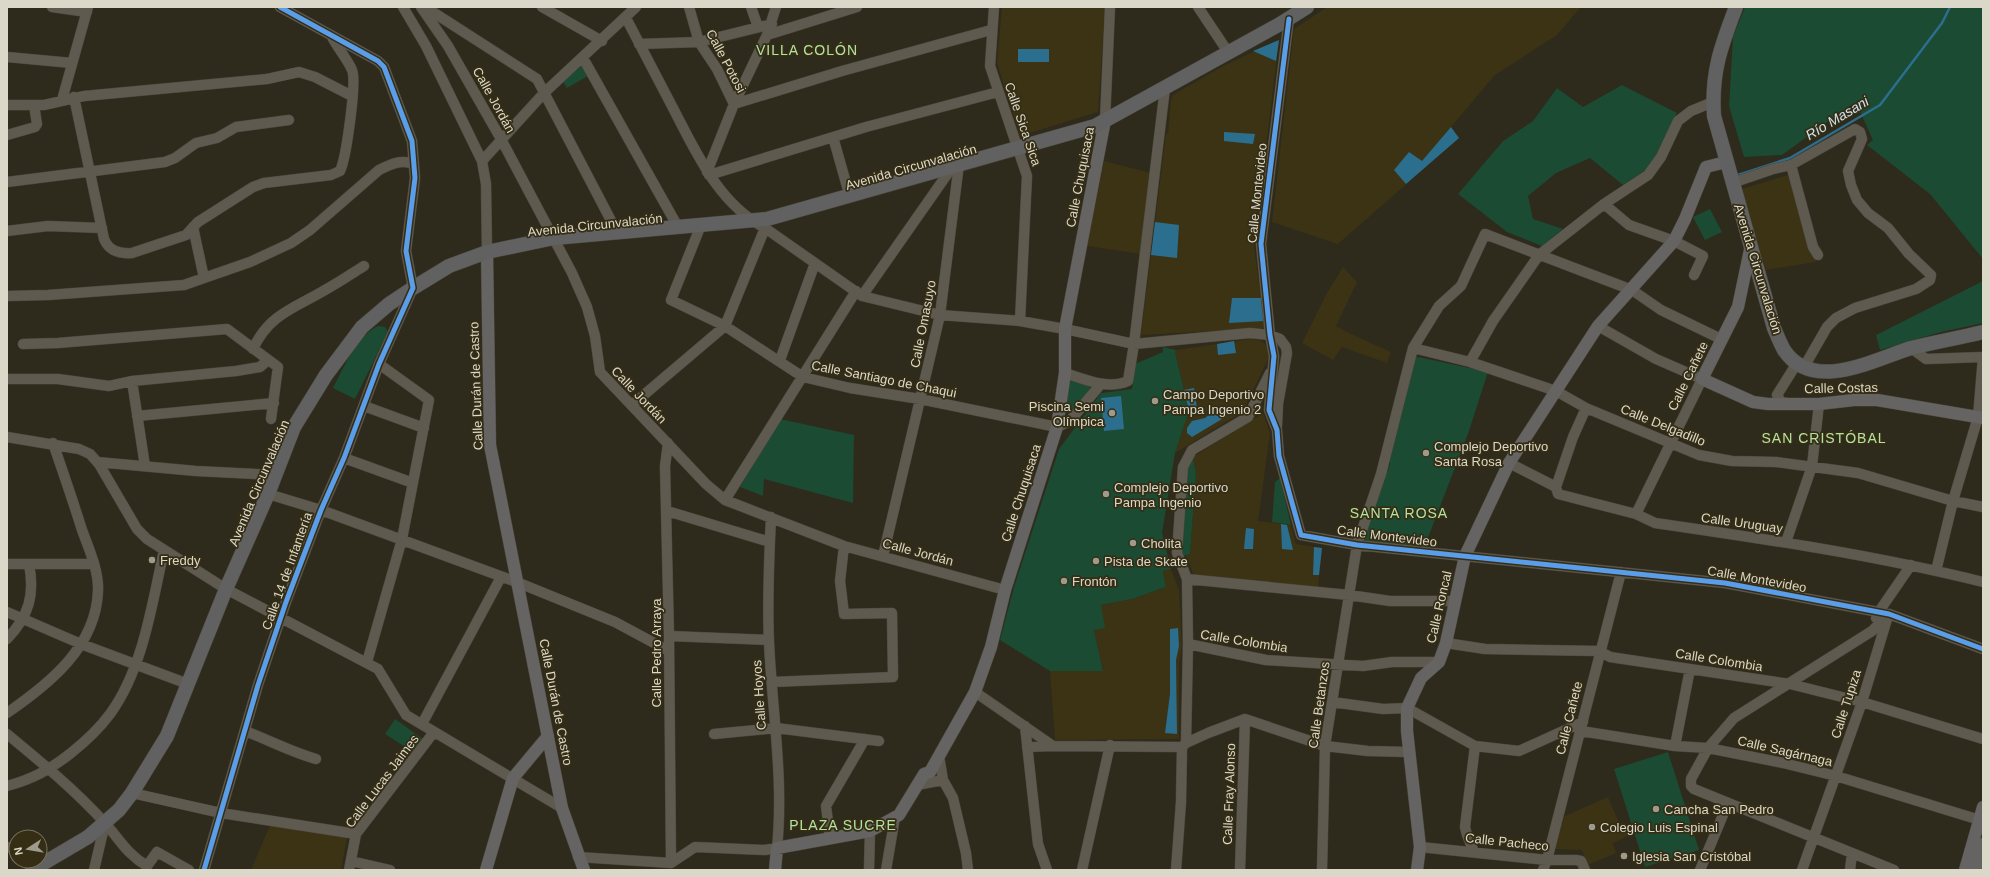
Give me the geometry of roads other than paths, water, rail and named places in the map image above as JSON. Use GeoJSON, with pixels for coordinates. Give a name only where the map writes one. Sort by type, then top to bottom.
{"type":"FeatureCollection","features":[{"type":"Feature","properties":{"kind":"highway","name":"Avenida Circunvalación"},"geometry":{"type":"LineString","coordinates":[[48,860],[88,837],[119,810],[132,793],[167,736],[226,589],[268,494],[294,427],[326,375],[362,327],[389,304],[449,266],[487,252],[554,238],[767,219],[850,197],[1018,147],[1095,126],[1307,7]]}},
{"type":"Feature","properties":{"kind":"highway","name":"Avenida Circunvalación"},"geometry":{"type":"LineString","coordinates":[[1736,7],[1715,67],[1713,102],[1714,116],[1774,328],[1785,350],[1800,365]]}},
{"type":"Feature","properties":{"kind":"highway"},"geometry":{"type":"LineString","coordinates":[[1800,365],[1827,372],[1847,370],[1911,348],[1983,332]]}},
{"type":"Feature","properties":{"kind":"main road","name":"Calle Chuquisaca"},"geometry":{"type":"LineString","coordinates":[[870,832],[899,815],[924,774],[930,772],[975,692],[991,647],[1005,590],[1057,427],[1065,373],[1065,328],[1105,120]]}},
{"type":"Feature","properties":{"kind":"main road","name":"Calle Roncal"},"geometry":{"type":"LineString","coordinates":[[1417,870],[1420,847],[1409,752],[1407,708],[1421,678],[1439,662],[1446,642],[1465,556],[1509,464],[1598,326],[1632,290],[1674,241],[1685,219],[1706,167],[1726,162]]}},
{"type":"Feature","properties":{"kind":"main road","name":"Calle Cañete"},"geometry":{"type":"LineString","coordinates":[[1702,379],[1738,307],[1751,244]]}},
{"type":"Feature","properties":{"kind":"main road","name":"Calle Durán de Castro"},"geometry":{"type":"LineString","coordinates":[[487,252],[490,445],[519,583],[562,808],[578,857],[584,870]]}},
{"type":"Feature","properties":{"kind":"main road","name":"Calle Costas"},"geometry":{"type":"LineString","coordinates":[[1702,379],[1753,402],[1768,404],[1819,404],[1854,400],[1877,400],[1980,418]]}},
{"type":"Feature","properties":{"kind":"main road"},"geometry":{"type":"LineString","coordinates":[[486,870],[513,778],[548,736]]}},
{"type":"Feature","properties":{"kind":"main road"},"geometry":{"type":"LineString","coordinates":[[1965,870],[1981,821],[1983,807]]}},
{"type":"Feature","properties":{"kind":"main road"},"geometry":{"type":"LineString","coordinates":[[777,848],[870,832]]}},
{"type":"Feature","properties":{"kind":"main road"},"geometry":{"type":"LineString","coordinates":[[1975,870],[1983,844]]}},
{"type":"Feature","properties":{"kind":"main road","name":"Calle Hoyos"},"geometry":{"type":"LineString","coordinates":[[775,870],[777,848]]}},
{"type":"Feature","properties":{"kind":"street"},"geometry":{"type":"LineString","coordinates":[[52,7],[88,10],[62,100]]}},
{"type":"Feature","properties":{"kind":"street"},"geometry":{"type":"LineString","coordinates":[[280,7],[378,61],[384,67],[412,141],[415,178],[406,251],[413,288]]}},
{"type":"Feature","properties":{"kind":"street","name":"Calle Durán de Castro"},"geometry":{"type":"LineString","coordinates":[[403,7],[426,46],[482,161],[486,184],[487,252]]}},
{"type":"Feature","properties":{"kind":"street","name":"Calle Jordán"},"geometry":{"type":"LineString","coordinates":[[421,7],[448,46],[501,139],[554,238],[587,307],[595,336],[600,372],[706,484],[725,500],[844,546],[1005,590]]}},
{"type":"Feature","properties":{"kind":"street"},"geometry":{"type":"LineString","coordinates":[[425,7],[537,79],[617,232]]}},
{"type":"Feature","properties":{"kind":"street"},"geometry":{"type":"LineString","coordinates":[[542,7],[602,41]]}},
{"type":"Feature","properties":{"kind":"street"},"geometry":{"type":"LineString","coordinates":[[482,161],[544,93],[602,41],[636,7]]}},
{"type":"Feature","properties":{"kind":"street","name":"Calle Potosi"},"geometry":{"type":"LineString","coordinates":[[689,7],[699,42],[717,69],[734,104]]}},
{"type":"Feature","properties":{"kind":"street"},"geometry":{"type":"LineString","coordinates":[[751,7],[758,27]]}},
{"type":"Feature","properties":{"kind":"street"},"geometry":{"type":"LineString","coordinates":[[708,174],[734,104],[772,24],[776,7]]}},
{"type":"Feature","properties":{"kind":"street"},"geometry":{"type":"LineString","coordinates":[[767,35],[857,7]]}},
{"type":"Feature","properties":{"kind":"street","name":"Calle Sica Sica"},"geometry":{"type":"LineString","coordinates":[[994,7],[991,30],[990,66],[1027,176],[1020,321]]}},
{"type":"Feature","properties":{"kind":"street","name":"Calle Chuquisaca"},"geometry":{"type":"LineString","coordinates":[[1105,120],[1110,7]]}},
{"type":"Feature","properties":{"kind":"street"},"geometry":{"type":"LineString","coordinates":[[1198,7],[1228,52]]}},
{"type":"Feature","properties":{"kind":"street"},"geometry":{"type":"LineString","coordinates":[[626,18],[708,174],[738,209],[752,221],[765,228],[859,293],[940,315],[1020,321],[1065,328],[1134,344],[1250,333],[1270,335],[1280,338],[1286,347],[1287,353],[1278,404],[1277,430]]}},
{"type":"Feature","properties":{"kind":"street","name":"Calle Montevideo"},"geometry":{"type":"LineString","coordinates":[[1288,19],[1261,244],[1270,335],[1274,356],[1269,410],[1277,430],[1279,456],[1301,535],[1357,545],[1725,583],[1889,614],[1983,649]]}},
{"type":"Feature","properties":{"kind":"street"},"geometry":{"type":"LineString","coordinates":[[640,44],[699,42],[772,24]]}},
{"type":"Feature","properties":{"kind":"street"},"geometry":{"type":"LineString","coordinates":[[734,104],[842,71],[991,30]]}},
{"type":"Feature","properties":{"kind":"street"},"geometry":{"type":"LineString","coordinates":[[74,97],[89,171],[107,246],[122,254],[132,253],[186,235],[198,222],[253,187],[264,183],[331,175],[340,171],[345,155],[354,82],[352,70],[330,35]]}},
{"type":"Feature","properties":{"kind":"street"},"geometry":{"type":"LineString","coordinates":[[7,57],[72,63]]}},
{"type":"Feature","properties":{"kind":"street"},"geometry":{"type":"LineString","coordinates":[[583,58],[678,227]]}},
{"type":"Feature","properties":{"kind":"street"},"geometry":{"type":"LineString","coordinates":[[7,105],[44,105],[74,97],[268,79],[299,72],[315,77],[352,96]]}},
{"type":"Feature","properties":{"kind":"street"},"geometry":{"type":"LineString","coordinates":[[1065,373],[1101,384],[1122,383],[1128,380],[1134,344],[1165,88]]}},
{"type":"Feature","properties":{"kind":"street"},"geometry":{"type":"LineString","coordinates":[[708,174],[866,127],[998,92]]}},
{"type":"Feature","properties":{"kind":"street"},"geometry":{"type":"LineString","coordinates":[[1470,362],[1493,321],[1539,255],[1604,204],[1648,175],[1661,157],[1678,121],[1691,110],[1713,102]]}},
{"type":"Feature","properties":{"kind":"street"},"geometry":{"type":"LineString","coordinates":[[7,135],[35,127],[37,124],[34,105]]}},
{"type":"Feature","properties":{"kind":"street"},"geometry":{"type":"LineString","coordinates":[[7,182],[165,162],[175,158],[196,143],[217,138],[236,127],[289,120]]}},
{"type":"Feature","properties":{"kind":"street"},"geometry":{"type":"LineString","coordinates":[[1732,183],[1773,169],[1791,165],[1855,129],[1860,132],[1862,139],[1848,171],[1851,185],[1857,200],[1868,214],[1888,228],[1909,254],[1931,275],[1930,280],[1916,289],[1855,308],[1836,318],[1827,326],[1777,396],[1781,402],[1787,403]]}},
{"type":"Feature","properties":{"kind":"street"},"geometry":{"type":"LineString","coordinates":[[833,137],[850,197]]}},
{"type":"Feature","properties":{"kind":"street"},"geometry":{"type":"LineString","coordinates":[[7,296],[48,295],[184,285],[250,262],[291,243],[310,230],[379,170],[392,163],[405,160],[414,164]]}},
{"type":"Feature","properties":{"kind":"street"},"geometry":{"type":"LineString","coordinates":[[725,500],[803,377],[859,293],[956,165]]}},
{"type":"Feature","properties":{"kind":"street","name":"Calle Omasuyo"},"geometry":{"type":"LineString","coordinates":[[883,556],[940,315],[956,165]]}},
{"type":"Feature","properties":{"kind":"street"},"geometry":{"type":"LineString","coordinates":[[1791,165],[1813,247],[1818,255]]}},
{"type":"Feature","properties":{"kind":"street"},"geometry":{"type":"LineString","coordinates":[[1604,204],[1629,225],[1674,241],[1703,256],[1694,275]]}},
{"type":"Feature","properties":{"kind":"street","name":"Calle Santiago de Chaqui"},"geometry":{"type":"LineString","coordinates":[[701,225],[671,300],[725,326],[780,360],[803,377],[850,388],[920,399],[1057,427]]}},
{"type":"Feature","properties":{"kind":"street"},"geometry":{"type":"LineString","coordinates":[[7,232],[48,226],[102,228]]}},
{"type":"Feature","properties":{"kind":"street"},"geometry":{"type":"LineString","coordinates":[[193,227],[204,278]]}},
{"type":"Feature","properties":{"kind":"street"},"geometry":{"type":"LineString","coordinates":[[632,405],[725,326],[765,228]]}},
{"type":"Feature","properties":{"kind":"street","name":"Calle Betanzos"},"geometry":{"type":"LineString","coordinates":[[1322,870],[1325,746],[1357,545],[1381,474],[1413,348],[1440,306],[1461,286],[1485,234],[1539,255]]}},
{"type":"Feature","properties":{"kind":"street"},"geometry":{"type":"LineString","coordinates":[[1539,255],[1632,290],[1661,310],[1721,339]]}},
{"type":"Feature","properties":{"kind":"street"},"geometry":{"type":"LineString","coordinates":[[780,360],[815,263]]}},
{"type":"Feature","properties":{"kind":"street"},"geometry":{"type":"LineString","coordinates":[[253,349],[268,327],[289,309],[325,290],[364,266]]}},
{"type":"Feature","properties":{"kind":"street","name":"Calle 14 de Infantería"},"geometry":{"type":"LineString","coordinates":[[204,870],[258,685],[282,618],[321,510],[344,458],[379,364],[413,288]]}},
{"type":"Feature","properties":{"kind":"street"},"geometry":{"type":"LineString","coordinates":[[1598,326],[1656,359],[1702,379]]}},
{"type":"Feature","properties":{"kind":"street"},"geometry":{"type":"LineString","coordinates":[[23,344],[58,343],[227,329],[278,367],[271,419]]}},
{"type":"Feature","properties":{"kind":"street","name":"Calle Delgadillo"},"geometry":{"type":"LineString","coordinates":[[1413,348],[1470,362],[1556,391],[1586,408],[1699,455],[1732,462],[1776,462],[1858,473],[1953,501],[1983,507]]}},
{"type":"Feature","properties":{"kind":"street"},"geometry":{"type":"LineString","coordinates":[[1911,348],[1926,359],[1983,357],[1980,418],[1953,501],[1936,570]]}},
{"type":"Feature","properties":{"kind":"street"},"geometry":{"type":"LineString","coordinates":[[7,378],[58,379],[97,386],[109,386],[132,381],[236,371],[260,367],[268,360]]}},
{"type":"Feature","properties":{"kind":"street"},"geometry":{"type":"LineString","coordinates":[[367,662],[402,539],[430,400],[379,364]]}},
{"type":"Feature","properties":{"kind":"street"},"geometry":{"type":"LineString","coordinates":[[1176,870],[1181,802],[1188,644],[1187,579],[1177,553],[1183,467],[1192,450],[1248,417],[1273,368]]}},
{"type":"Feature","properties":{"kind":"street","name":"Calle Cañete"},"geometry":{"type":"LineString","coordinates":[[1636,514],[1702,379]]}},
{"type":"Feature","properties":{"kind":"street"},"geometry":{"type":"LineString","coordinates":[[132,381],[145,466]]}},
{"type":"Feature","properties":{"kind":"street"},"geometry":{"type":"LineString","coordinates":[[1057,427],[1069,422],[1101,384]]}},
{"type":"Feature","properties":{"kind":"street"},"geometry":{"type":"LineString","coordinates":[[137,416],[274,403]]}},
{"type":"Feature","properties":{"kind":"street"},"geometry":{"type":"LineString","coordinates":[[1786,542],[1812,466],[1819,404]]}},
{"type":"Feature","properties":{"kind":"street"},"geometry":{"type":"LineString","coordinates":[[364,406],[424,428]]}},
{"type":"Feature","properties":{"kind":"street"},"geometry":{"type":"LineString","coordinates":[[1556,487],[1573,437],[1586,408]]}},
{"type":"Feature","properties":{"kind":"street"},"geometry":{"type":"LineString","coordinates":[[7,437],[53,443],[79,449],[90,454],[97,462],[137,529],[147,539],[226,589],[378,669],[406,715],[562,808]]}},
{"type":"Feature","properties":{"kind":"street"},"geometry":{"type":"LineString","coordinates":[[7,713],[38,691],[56,675],[81,644],[96,608],[98,590],[94,564],[53,443]]}},
{"type":"Feature","properties":{"kind":"street","name":"Calle Pedro Arraya"},"geometry":{"type":"LineString","coordinates":[[668,443],[666,466],[670,636],[671,863]]}},
{"type":"Feature","properties":{"kind":"street"},"geometry":{"type":"LineString","coordinates":[[344,458],[413,483]]}},
{"type":"Feature","properties":{"kind":"street"},"geometry":{"type":"LineString","coordinates":[[97,462],[275,475]]}},
{"type":"Feature","properties":{"kind":"street","name":"Calle Uruguay"},"geometry":{"type":"LineString","coordinates":[[1509,464],[1556,487],[1558,494],[1636,514],[1655,523],[1786,542],[1936,570],[1983,582]]}},
{"type":"Feature","properties":{"kind":"street"},"geometry":{"type":"LineString","coordinates":[[268,494],[321,510],[519,583],[615,622],[669,651]]}},
{"type":"Feature","properties":{"kind":"street"},"geometry":{"type":"LineString","coordinates":[[667,511],[770,542]]}},
{"type":"Feature","properties":{"kind":"street","name":"Calle Hoyos"},"geometry":{"type":"LineString","coordinates":[[770,518],[769,640],[776,728],[780,823],[777,848]]}},
{"type":"Feature","properties":{"kind":"street"},"geometry":{"type":"LineString","coordinates":[[772,682],[893,677],[892,613],[844,614],[840,581],[844,546]]}},
{"type":"Feature","properties":{"kind":"street"},"geometry":{"type":"LineString","coordinates":[[7,786],[19,783],[50,769],[92,736],[110,714],[122,694],[146,633],[164,550]]}},
{"type":"Feature","properties":{"kind":"street"},"geometry":{"type":"LineString","coordinates":[[7,564],[94,564]]}},
{"type":"Feature","properties":{"kind":"street"},"geometry":{"type":"LineString","coordinates":[[7,639],[23,619],[31,594],[32,577],[29,564]]}},
{"type":"Feature","properties":{"kind":"street"},"geometry":{"type":"LineString","coordinates":[[1872,631],[1878,613],[1910,565]]}},
{"type":"Feature","properties":{"kind":"street","name":"Calle Cañete"},"geometry":{"type":"LineString","coordinates":[[1543,870],[1547,860],[1621,572]]}},
{"type":"Feature","properties":{"kind":"street"},"geometry":{"type":"LineString","coordinates":[[422,724],[501,577]]}},
{"type":"Feature","properties":{"kind":"street"},"geometry":{"type":"LineString","coordinates":[[1187,579],[1349,595],[1390,601],[1456,601]]}},
{"type":"Feature","properties":{"kind":"street"},"geometry":{"type":"LineString","coordinates":[[7,612],[81,644],[188,684]]}},
{"type":"Feature","properties":{"kind":"street"},"geometry":{"type":"LineString","coordinates":[[1889,614],[1872,631],[1734,718],[1708,748],[1691,779],[1691,786],[1694,789],[1894,870]]}},
{"type":"Feature","properties":{"kind":"street","name":"Calle Tupiza"},"geometry":{"type":"LineString","coordinates":[[1802,870],[1862,702],[1889,614]]}},
{"type":"Feature","properties":{"kind":"street"},"geometry":{"type":"LineString","coordinates":[[670,636],[769,640]]}},
{"type":"Feature","properties":{"kind":"street","name":"Calle Colombia"},"geometry":{"type":"LineString","coordinates":[[1446,642],[1485,649],[1600,651],[1610,657],[1790,684],[1862,702],[1983,739]]}},
{"type":"Feature","properties":{"kind":"street","name":"Calle Colombia"},"geometry":{"type":"LineString","coordinates":[[1188,644],[1266,660],[1363,666],[1392,662],[1439,662]]}},
{"type":"Feature","properties":{"kind":"street"},"geometry":{"type":"LineString","coordinates":[[1675,746],[1690,669]]}},
{"type":"Feature","properties":{"kind":"street"},"geometry":{"type":"LineString","coordinates":[[975,692],[1053,746]]}},
{"type":"Feature","properties":{"kind":"street"},"geometry":{"type":"LineString","coordinates":[[1332,702],[1383,709],[1407,708],[1475,746],[1519,751],[1582,726]]}},
{"type":"Feature","properties":{"kind":"street"},"geometry":{"type":"LineString","coordinates":[[1027,747],[1184,745],[1245,720],[1325,746],[1368,751],[1409,752]]}},
{"type":"Feature","properties":{"kind":"street","name":"Calle Fray Alonso"},"geometry":{"type":"LineString","coordinates":[[1240,870],[1245,720]]}},
{"type":"Feature","properties":{"kind":"street"},"geometry":{"type":"LineString","coordinates":[[1025,726],[1038,844],[1047,870]]}},
{"type":"Feature","properties":{"kind":"street","name":"Calle Sagárnaga"},"geometry":{"type":"LineString","coordinates":[[1582,726],[1675,746],[1708,748],[1836,776],[1981,821]]}},
{"type":"Feature","properties":{"kind":"street"},"geometry":{"type":"LineString","coordinates":[[714,734],[776,728],[879,741]]}},
{"type":"Feature","properties":{"kind":"street"},"geometry":{"type":"LineString","coordinates":[[245,731],[285,746],[292,752],[316,759]]}},
{"type":"Feature","properties":{"kind":"street","name":"Calle Lucas Jaimes"},"geometry":{"type":"LineString","coordinates":[[350,865],[356,834],[434,732]]}},
{"type":"Feature","properties":{"kind":"street"},"geometry":{"type":"LineString","coordinates":[[7,734],[50,769],[105,823],[133,858],[147,866],[157,852],[189,870]]}},
{"type":"Feature","properties":{"kind":"street"},"geometry":{"type":"LineString","coordinates":[[830,838],[826,806],[865,739]]}},
{"type":"Feature","properties":{"kind":"street"},"geometry":{"type":"LineString","coordinates":[[1082,870],[1110,746]]}},
{"type":"Feature","properties":{"kind":"street"},"geometry":{"type":"LineString","coordinates":[[1474,852],[1466,835],[1465,827],[1475,746]]}},
{"type":"Feature","properties":{"kind":"street"},"geometry":{"type":"LineString","coordinates":[[939,756],[943,780],[953,798],[966,853],[968,870]]}},
{"type":"Feature","properties":{"kind":"street"},"geometry":{"type":"LineString","coordinates":[[917,785],[943,780]]}},
{"type":"Feature","properties":{"kind":"street"},"geometry":{"type":"LineString","coordinates":[[132,793],[221,814],[356,834]]}},
{"type":"Feature","properties":{"kind":"street"},"geometry":{"type":"LineString","coordinates":[[1700,870],[1728,803]]}},
{"type":"Feature","properties":{"kind":"street","name":"Calle Chuquisaca"},"geometry":{"type":"LineString","coordinates":[[886,870],[895,817]]}},
{"type":"Feature","properties":{"kind":"street"},"geometry":{"type":"LineString","coordinates":[[94,870],[105,823]]}},
{"type":"Feature","properties":{"kind":"street"},"geometry":{"type":"LineString","coordinates":[[869,870],[870,832]]}},
{"type":"Feature","properties":{"kind":"street","name":"Calle Pacheco"},"geometry":{"type":"LineString","coordinates":[[1420,847],[1547,860],[1581,861],[1585,870]]}},
{"type":"Feature","properties":{"kind":"street"},"geometry":{"type":"LineString","coordinates":[[578,857],[671,863],[695,848],[765,850],[777,848]]}},
{"type":"Feature","properties":{"kind":"street"},"geometry":{"type":"LineString","coordinates":[[1850,870],[1852,853]]}},
{"type":"Feature","properties":{"kind":"street"},"geometry":{"type":"LineString","coordinates":[[350,865],[390,870]]}},
{"type":"Feature","properties":{"kind":"water"},"geometry":{"type":"Polygon","coordinates":[[[1279,40],[1276,61],[1253,51],[1279,40]]]}},
{"type":"Feature","properties":{"kind":"water"},"geometry":{"type":"Polygon","coordinates":[[[1018,49],[1049,49],[1049,62],[1018,62],[1018,49]]]}},
{"type":"Feature","properties":{"kind":"water"},"geometry":{"type":"Polygon","coordinates":[[[1451,127],[1459,138],[1406,184],[1394,170],[1409,152],[1422,161],[1451,127]]]}},
{"type":"Feature","properties":{"kind":"water"},"geometry":{"type":"Polygon","coordinates":[[[1224,132],[1255,134],[1253,144],[1224,141],[1224,132]]]}},
{"type":"Feature","properties":{"kind":"water"},"geometry":{"type":"Polygon","coordinates":[[[1155,222],[1179,225],[1177,258],[1151,255],[1155,222]]]}},
{"type":"Feature","properties":{"kind":"water"},"geometry":{"type":"Polygon","coordinates":[[[1232,298],[1261,298],[1264,321],[1229,323],[1232,298]]]}},
{"type":"Feature","properties":{"kind":"water"},"geometry":{"type":"Polygon","coordinates":[[[1234,341],[1236,353],[1218,355],[1217,344],[1234,341]]]}},
{"type":"Feature","properties":{"kind":"water"},"geometry":{"type":"Polygon","coordinates":[[[1194,388],[1197,409],[1189,411],[1184,390],[1194,388]]]}},
{"type":"Feature","properties":{"kind":"water","name":"Piscina Semi Olímpica"},"geometry":{"type":"Polygon","coordinates":[[[1121,396],[1124,429],[1104,431],[1101,398],[1121,396]]]}},
{"type":"Feature","properties":{"kind":"water"},"geometry":{"type":"Polygon","coordinates":[[[1220,406],[1227,416],[1192,437],[1187,433],[1187,428],[1192,421],[1205,418],[1220,406]]]}},
{"type":"Feature","properties":{"kind":"water"},"geometry":{"type":"Polygon","coordinates":[[[1281,524],[1287,525],[1293,550],[1282,549],[1281,524]]]}},
{"type":"Feature","properties":{"kind":"water"},"geometry":{"type":"Polygon","coordinates":[[[1246,528],[1254,529],[1253,549],[1244,549],[1246,528]]]}},
{"type":"Feature","properties":{"kind":"water"},"geometry":{"type":"Polygon","coordinates":[[[1314,547],[1322,548],[1319,575],[1313,575],[1314,547]]]}},
{"type":"Feature","properties":{"kind":"water"},"geometry":{"type":"Polygon","coordinates":[[[1178,628],[1179,646],[1176,660],[1177,734],[1165,733],[1170,694],[1170,629],[1178,628]]]}},
{"type":"Feature","properties":{"kind":"waterway","name":"Río Masani"},"geometry":{"type":"LineString","coordinates":[[1738,175],[1790,158],[1880,105],[1942,23],[1950,7]]}},
{"type":"Feature","properties":{"kind":"place","name":"Campo Deportivo Pampa Ingenio 2"},"geometry":{"type":"Point","coordinates":[1155,401]}},
{"type":"Feature","properties":{"kind":"place","name":"Piscina Semi Olímpica"},"geometry":{"type":"Point","coordinates":[1112,413]}},
{"type":"Feature","properties":{"kind":"place","name":"Complejo Deportivo Santa Rosa"},"geometry":{"type":"Point","coordinates":[1426,453]}},
{"type":"Feature","properties":{"kind":"place","name":"Complejo Deportivo Pampa Ingenio"},"geometry":{"type":"Point","coordinates":[1106,494]}},
{"type":"Feature","properties":{"kind":"place","name":"Cholita"},"geometry":{"type":"Point","coordinates":[1133,543]}},
{"type":"Feature","properties":{"kind":"place","name":"Freddy"},"geometry":{"type":"Point","coordinates":[152,560]}},
{"type":"Feature","properties":{"kind":"place","name":"Pista de Skate"},"geometry":{"type":"Point","coordinates":[1096,561]}},
{"type":"Feature","properties":{"kind":"place","name":"Frontón"},"geometry":{"type":"Point","coordinates":[1064,581]}},
{"type":"Feature","properties":{"kind":"place","name":"Cancha San Pedro"},"geometry":{"type":"Point","coordinates":[1656,809]}},
{"type":"Feature","properties":{"kind":"place","name":"Colegio Luis Espinal"},"geometry":{"type":"Point","coordinates":[1592,827]}},
{"type":"Feature","properties":{"kind":"place","name":"Iglesia San Cristóbal"},"geometry":{"type":"Point","coordinates":[1624,856]}},
{"type":"Feature","properties":{"kind":"district","name":"VILLA COLÓN"},"geometry":{"type":"Point","coordinates":[807,50]}},
{"type":"Feature","properties":{"kind":"district","name":"SAN CRISTÓBAL"},"geometry":{"type":"Point","coordinates":[1824,438]}},
{"type":"Feature","properties":{"kind":"district","name":"SANTA ROSA"},"geometry":{"type":"Point","coordinates":[1399,513]}},
{"type":"Feature","properties":{"kind":"district","name":"PLAZA SUCRE"},"geometry":{"type":"Point","coordinates":[843,825]}}]}
